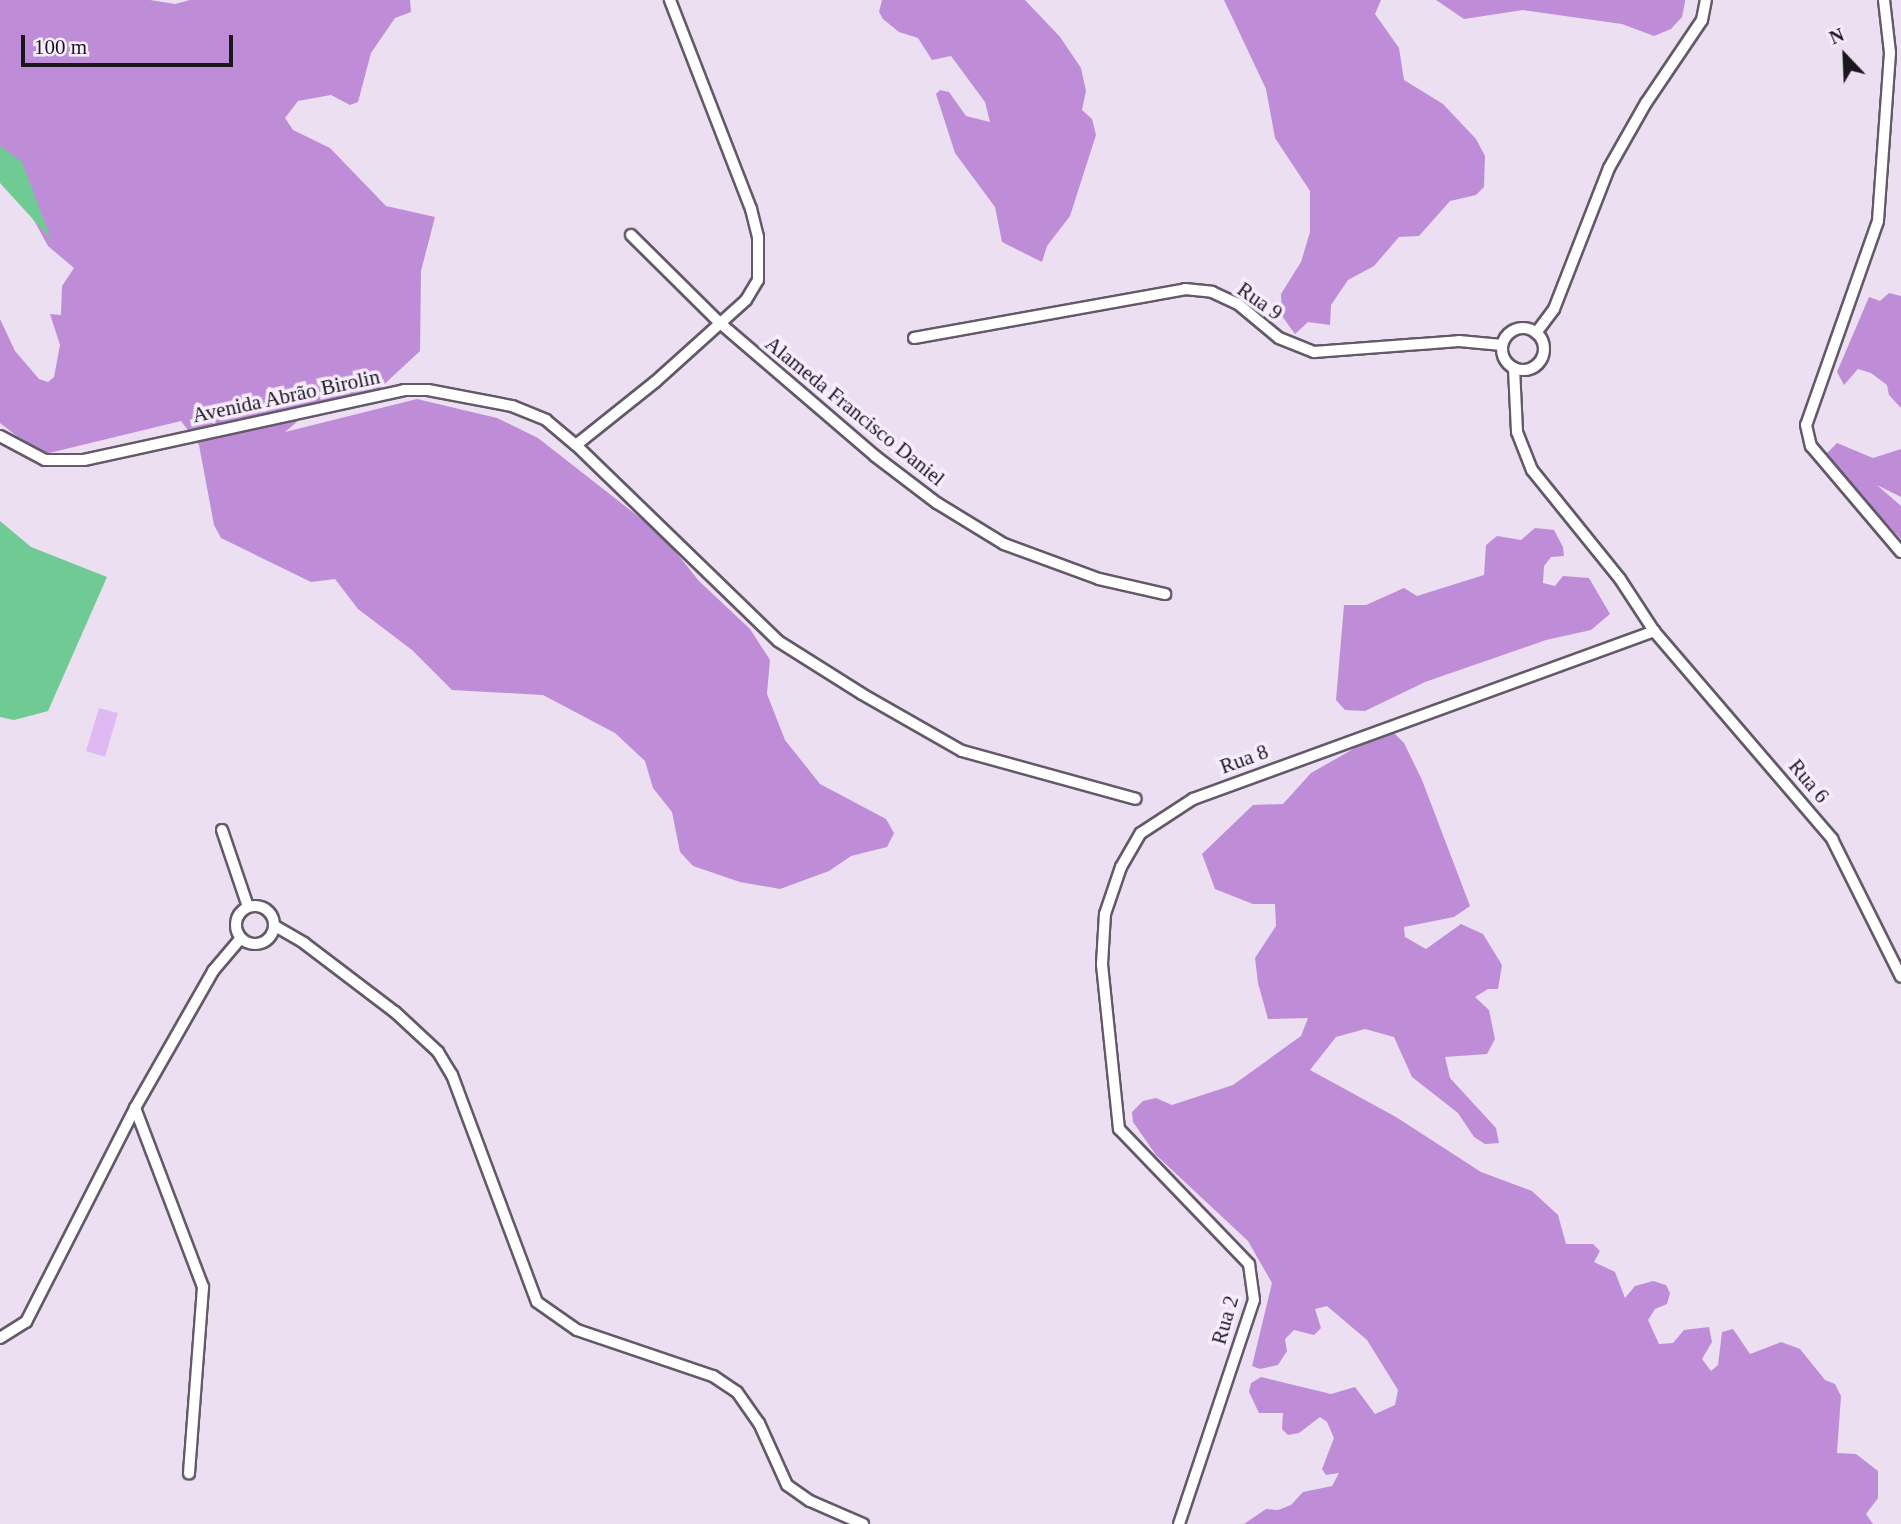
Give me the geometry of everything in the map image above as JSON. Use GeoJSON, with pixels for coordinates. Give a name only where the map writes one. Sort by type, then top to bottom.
{"type":"FeatureCollection","features":[{"type":"Feature","properties":{"kind":"street"},"geometry":{"type":"LineString","coordinates":[[576,445],[746,300],[758,281],[758,237],[670,0]]}},
{"type":"Feature","properties":{"kind":"street"},"geometry":{"type":"LineString","coordinates":[[1535,333],[1554,309],[1609,168],[1646,103],[1702,20],[1706,0]]}},
{"type":"Feature","properties":{"kind":"street"},"geometry":{"type":"LineString","coordinates":[[1884,0],[1890,53],[1878,221],[1806,425],[1811,446],[1901,552]]}},
{"type":"Feature","properties":{"kind":"street","name":"Alameda Francisco Daniel"},"geometry":{"type":"LineString","coordinates":[[631,235],[720,323],[874,456],[937,503],[1004,544],[1099,579],[1165,594]]}},
{"type":"Feature","properties":{"kind":"street","name":"Rua 9"},"geometry":{"type":"LineString","coordinates":[[914,338],[1185,289],[1212,292],[1238,304],[1279,338],[1314,352],[1459,341],[1502,345]]}},
{"type":"Feature","properties":{"kind":"street"},"geometry":{"type":"LineString","coordinates":[[1515,330],[1535,333],[1544,349],[1539,361],[1528,369],[1514,368],[1504,359],[1502,345],[1515,330]]}},
{"type":"Feature","properties":{"kind":"street","name":"Rua 6"},"geometry":{"type":"LineString","coordinates":[[1514,368],[1517,432],[1532,470],[1620,579],[1654,631],[1832,839],[1901,977]]}},
{"type":"Feature","properties":{"kind":"street","name":"Avenida Abrão Birolin"},"geometry":{"type":"LineString","coordinates":[[0,436],[45,460],[83,460],[404,390],[428,390],[512,406],[546,420],[576,445],[778,641],[862,694],[962,751],[1136,799]]}},
{"type":"Feature","properties":{"kind":"street","name":"Rua 8"},"geometry":{"type":"LineString","coordinates":[[1119,1129],[1102,964],[1105,914],[1121,867],[1142,833],[1193,799],[1654,631]]}},
{"type":"Feature","properties":{"kind":"street"},"geometry":{"type":"LineString","coordinates":[[222,830],[248,908]]}},
{"type":"Feature","properties":{"kind":"street"},"geometry":{"type":"LineString","coordinates":[[248,908],[266,910],[275,926],[304,943],[395,1012],[438,1052],[452,1075],[537,1301],[577,1330],[713,1376],[737,1392],[759,1423],[787,1485],[810,1502],[863,1524]]}},
{"type":"Feature","properties":{"kind":"street"},"geometry":{"type":"LineString","coordinates":[[241,938],[236,922],[248,908]]}},
{"type":"Feature","properties":{"kind":"street"},"geometry":{"type":"LineString","coordinates":[[241,938],[259,944],[270,938],[275,926]]}},
{"type":"Feature","properties":{"kind":"street"},"geometry":{"type":"LineString","coordinates":[[0,1338],[26,1322],[135,1108],[213,971],[241,938]]}},
{"type":"Feature","properties":{"kind":"street"},"geometry":{"type":"LineString","coordinates":[[135,1108],[203,1287],[189,1473]]}},
{"type":"Feature","properties":{"kind":"street","name":"Rua 2"},"geometry":{"type":"LineString","coordinates":[[1119,1129],[1249,1264],[1254,1300],[1179,1524]]}},
{"type":"Feature","properties":{"kind":"shaded area"},"geometry":{"type":"Polygon","coordinates":[[[0,0],[150,0],[175,4],[190,0],[410,0],[411,12],[395,18],[371,53],[358,102],[350,105],[331,95],[298,101],[285,118],[293,130],[330,148],[386,206],[435,217],[421,271],[420,351],[378,390],[299,420],[285,432],[417,399],[497,418],[538,438],[662,535],[699,581],[750,629],[770,660],[767,694],[785,740],[820,784],[886,819],[894,833],[887,847],[851,856],[829,871],[780,889],[740,882],[693,866],[680,852],[672,812],[653,788],[645,761],[615,733],[543,695],[452,690],[412,650],[358,609],[335,579],[311,582],[221,538],[214,525],[199,445],[181,421],[49,453],[33,449],[0,423],[0,319],[15,351],[39,379],[48,382],[54,377],[60,345],[50,314],[61,315],[62,286],[74,268],[48,246],[0,158],[0,0]]]}},
{"type":"Feature","properties":{"kind":"shaded area"},"geometry":{"type":"Polygon","coordinates":[[[882,0],[1025,0],[1060,37],[1081,68],[1086,91],[1082,110],[1092,119],[1096,135],[1070,216],[1047,246],[1042,262],[1002,242],[995,207],[955,153],[936,94],[940,90],[949,92],[966,116],[990,122],[985,102],[951,56],[932,60],[918,38],[899,32],[883,19],[879,12],[882,0]]]}},
{"type":"Feature","properties":{"kind":"shaded area"},"geometry":{"type":"Polygon","coordinates":[[[1224,0],[1381,0],[1375,14],[1399,48],[1404,80],[1443,104],[1476,139],[1485,156],[1484,187],[1476,195],[1450,201],[1419,236],[1399,237],[1374,266],[1348,280],[1331,305],[1330,325],[1308,322],[1295,334],[1282,316],[1281,294],[1301,262],[1310,232],[1310,191],[1275,138],[1266,89],[1224,0]]]}},
{"type":"Feature","properties":{"kind":"shaded area"},"geometry":{"type":"Polygon","coordinates":[[[1436,0],[1685,2],[1682,17],[1671,29],[1654,36],[1622,24],[1523,10],[1464,19],[1436,0]]]}},
{"type":"Feature","properties":{"kind":"shaded area"},"geometry":{"type":"Polygon","coordinates":[[[0,146],[22,162],[51,239],[0,183],[0,146]]]}},
{"type":"Feature","properties":{"kind":"shaded area"},"geometry":{"type":"Polygon","coordinates":[[[1889,293],[1901,296],[1901,408],[1889,395],[1887,385],[1871,373],[1858,369],[1844,385],[1837,372],[1869,297],[1880,301],[1889,293]]]}},
{"type":"Feature","properties":{"kind":"shaded area"},"geometry":{"type":"Polygon","coordinates":[[[1837,443],[1873,458],[1901,449],[1901,497],[1877,485],[1901,506],[1901,539],[1832,465],[1826,454],[1837,443]]]}},
{"type":"Feature","properties":{"kind":"shaded area"},"geometry":{"type":"Polygon","coordinates":[[[0,521],[31,547],[107,577],[48,711],[14,720],[0,717],[0,521]]]}},
{"type":"Feature","properties":{"kind":"shaded area"},"geometry":{"type":"Polygon","coordinates":[[[1535,528],[1554,530],[1563,547],[1564,556],[1551,557],[1544,566],[1543,583],[1555,586],[1563,576],[1589,578],[1610,614],[1591,630],[1546,640],[1425,682],[1365,711],[1345,710],[1336,700],[1344,605],[1366,605],[1404,588],[1417,596],[1484,575],[1486,545],[1497,536],[1521,540],[1535,528]]]}},
{"type":"Feature","properties":{"kind":"shaded area"},"geometry":{"type":"Polygon","coordinates":[[[99,708],[118,713],[105,757],[86,751],[99,708]]]}},
{"type":"Feature","properties":{"kind":"shaded area"},"geometry":{"type":"Polygon","coordinates":[[[1394,733],[1404,743],[1422,780],[1470,906],[1454,917],[1404,927],[1405,937],[1426,949],[1461,924],[1483,934],[1502,965],[1498,989],[1488,989],[1475,997],[1489,1010],[1495,1039],[1487,1054],[1445,1057],[1450,1078],[1496,1128],[1499,1143],[1485,1144],[1474,1137],[1458,1113],[1412,1077],[1394,1037],[1365,1029],[1336,1037],[1310,1070],[1396,1117],[1481,1172],[1532,1191],[1558,1215],[1566,1244],[1593,1244],[1600,1251],[1594,1262],[1615,1272],[1625,1298],[1635,1286],[1653,1281],[1666,1285],[1670,1293],[1667,1304],[1655,1309],[1648,1320],[1659,1344],[1673,1343],[1684,1330],[1709,1327],[1712,1342],[1702,1359],[1711,1371],[1718,1365],[1722,1332],[1733,1329],[1750,1354],[1781,1342],[1800,1349],[1825,1380],[1835,1384],[1841,1396],[1837,1453],[1856,1454],[1878,1471],[1878,1498],[1866,1514],[1873,1524],[1244,1524],[1266,1509],[1278,1510],[1291,1505],[1303,1492],[1332,1486],[1339,1473],[1326,1475],[1322,1469],[1334,1438],[1327,1422],[1320,1417],[1299,1433],[1288,1435],[1282,1429],[1283,1413],[1259,1413],[1249,1392],[1251,1383],[1261,1377],[1331,1394],[1355,1387],[1375,1414],[1395,1405],[1398,1390],[1367,1340],[1327,1306],[1315,1309],[1321,1328],[1314,1335],[1294,1330],[1285,1339],[1287,1351],[1278,1365],[1260,1369],[1252,1366],[1272,1283],[1248,1241],[1156,1155],[1133,1122],[1132,1112],[1143,1101],[1156,1098],[1172,1105],[1233,1085],[1301,1036],[1308,1018],[1268,1019],[1258,983],[1255,958],[1276,926],[1275,904],[1253,904],[1215,889],[1202,854],[1253,805],[1283,804],[1311,773],[1362,744],[1394,733]]]}}]}
